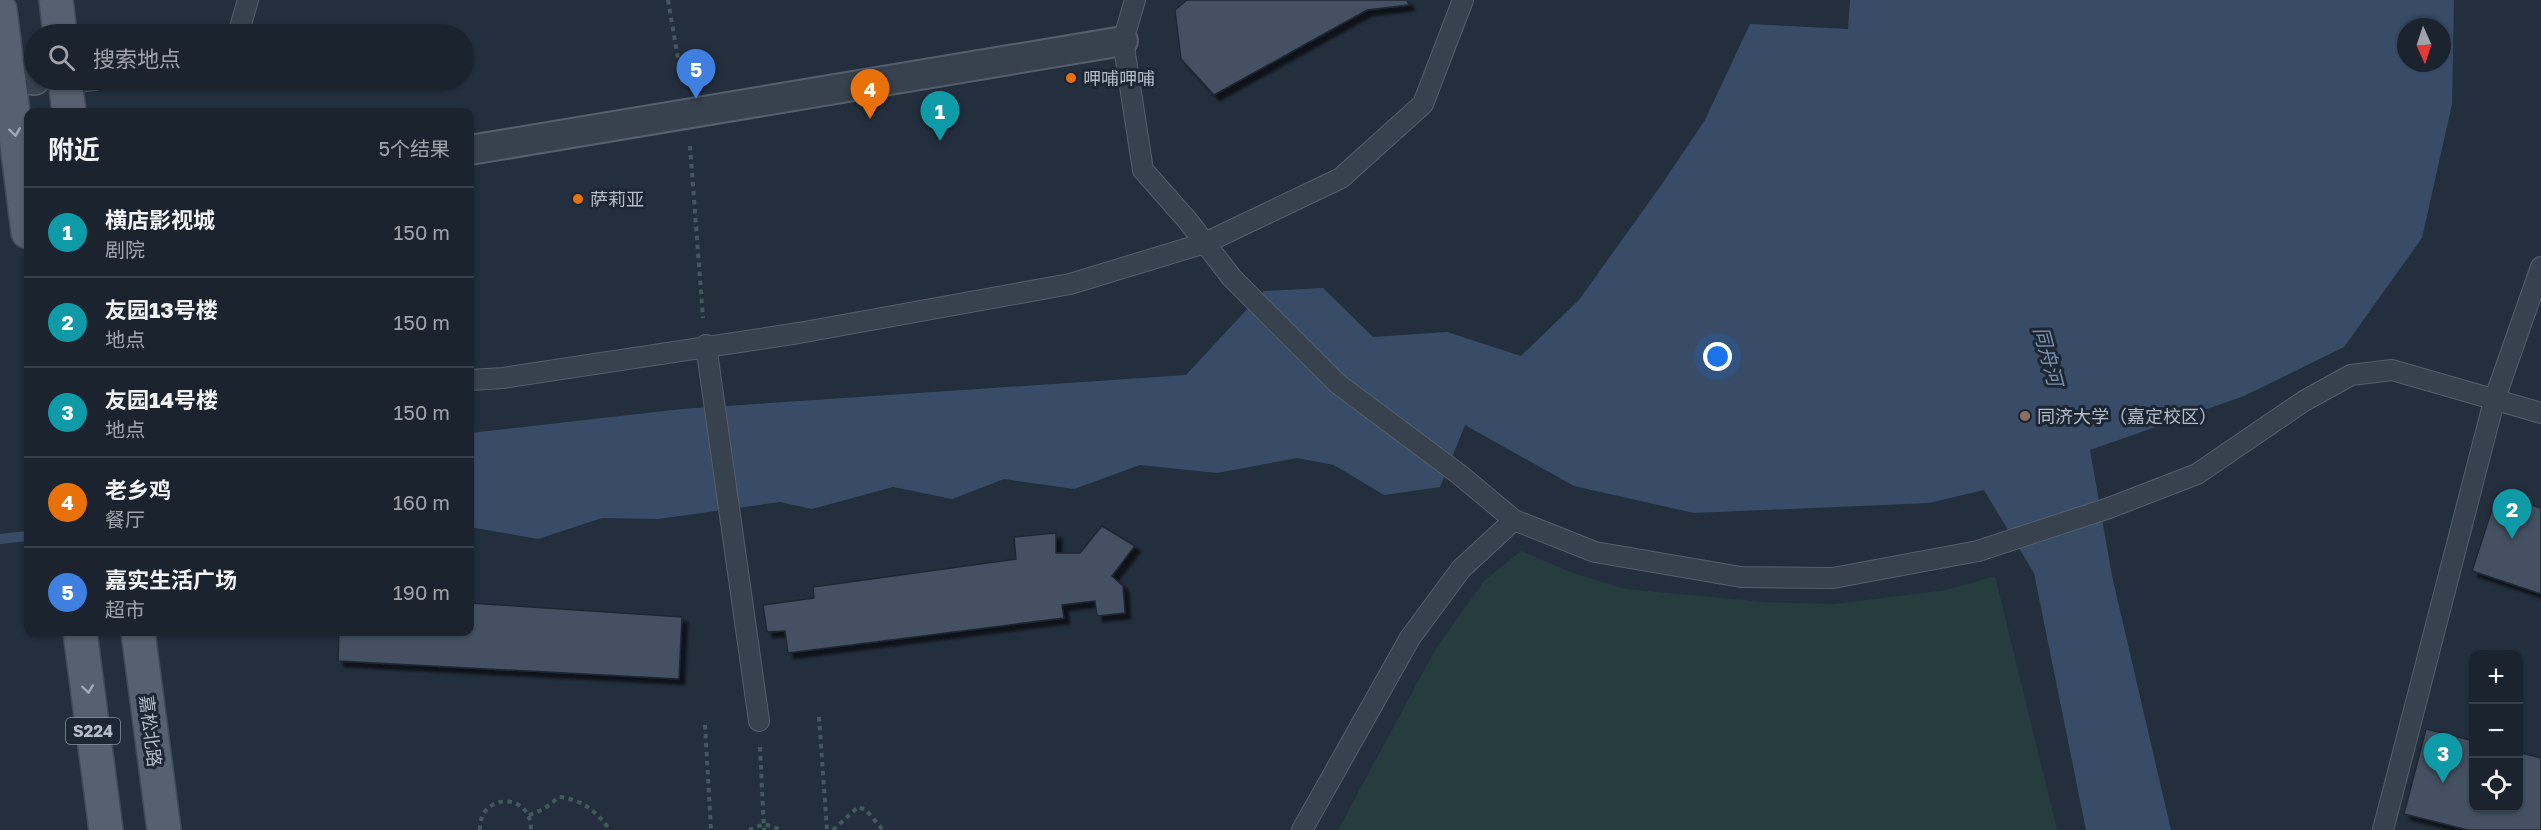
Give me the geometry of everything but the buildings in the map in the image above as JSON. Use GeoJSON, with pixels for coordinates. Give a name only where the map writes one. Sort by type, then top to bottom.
{"type":"FeatureCollection","features":[{"type":"Feature","properties":{"kind":"main road"},"geometry":{"type":"LineString","coordinates":[[56,0],[59,24]]}},
{"type":"Feature","properties":{"kind":"main road"},"geometry":{"type":"LineString","coordinates":[[0,10],[24,46]]}},
{"type":"Feature","properties":{"kind":"main road"},"geometry":{"type":"LineString","coordinates":[[45,108],[47,90]]}},
{"type":"Feature","properties":{"kind":"main road","name":"S224"},"geometry":{"type":"LineString","coordinates":[[81,636],[106,830]]}},
{"type":"Feature","properties":{"kind":"main road","name":"嘉松北路"},"geometry":{"type":"LineString","coordinates":[[139,636],[164,830]]}},
{"type":"Feature","properties":{"kind":"street"},"geometry":{"type":"LineString","coordinates":[[474,149],[1123,41]]}},
{"type":"Feature","properties":{"kind":"lane"},"geometry":{"type":"LineString","coordinates":[[241,24],[248,0]]}},
{"type":"Feature","properties":{"kind":"lane"},"geometry":{"type":"LineString","coordinates":[[1135,0],[1123,41],[1143,170],[1232,278],[1338,384],[1460,475],[1514,520],[1595,552],[1741,577],[1833,578],[1978,550],[2109,508],[2197,474],[2304,401],[2351,375],[2392,370],[2541,413]]}},
{"type":"Feature","properties":{"kind":"lane"},"geometry":{"type":"LineString","coordinates":[[474,380],[503,378],[706,345],[799,333],[1070,284],[1205,243],[1341,178],[1423,104],[1463,0]]}},
{"type":"Feature","properties":{"kind":"lane"},"geometry":{"type":"LineString","coordinates":[[2383,830],[2494,401],[2541,267]]}},
{"type":"Feature","properties":{"kind":"lane"},"geometry":{"type":"LineString","coordinates":[[706,345],[759,721]]}},
{"type":"Feature","properties":{"kind":"lane"},"geometry":{"type":"LineString","coordinates":[[1302,830],[1410,638],[1461,569],[1514,520]]}},
{"type":"Feature","properties":{"kind":"path"},"geometry":{"type":"LineString","coordinates":[[668,0],[688,114],[706,345]]}},
{"type":"Feature","properties":{"kind":"path"},"geometry":{"type":"LineString","coordinates":[[819,717],[826,830]]}},
{"type":"Feature","properties":{"kind":"path"},"geometry":{"type":"LineString","coordinates":[[759,721],[764,830]]}},
{"type":"Feature","properties":{"kind":"path"},"geometry":{"type":"LineString","coordinates":[[705,725],[711,830]]}},
{"type":"Feature","properties":{"kind":"path"},"geometry":{"type":"LineString","coordinates":[[529,815],[544,809],[559,797],[575,799],[597,813],[610,830]]}},
{"type":"Feature","properties":{"kind":"path"},"geometry":{"type":"LineString","coordinates":[[480,830],[482,817],[486,810],[500,802],[517,803],[529,815],[531,830]]}},
{"type":"Feature","properties":{"kind":"path"},"geometry":{"type":"LineString","coordinates":[[833,830],[858,807],[866,810],[883,830]]}},
{"type":"Feature","properties":{"kind":"path"},"geometry":{"type":"LineString","coordinates":[[749,830],[764,824],[782,830]]}},
{"type":"Feature","properties":{"kind":"green space"},"geometry":{"type":"Polygon","coordinates":[[[1521,551],[1573,573],[1625,589],[1765,602],[1834,604],[1946,590],[1995,576],[2057,830],[1338,830],[1435,650],[1484,581],[1521,551]]]}},
{"type":"Feature","properties":{"kind":"water","name":"同舟河"},"geometry":{"type":"Polygon","coordinates":[[[1850,0],[2454,0],[2452,104],[2422,238],[2344,347],[2244,396],[2090,450],[2112,576],[2171,830],[2086,830],[2034,573],[1984,490],[1929,503],[1694,513],[1574,486],[1465,425],[1440,487],[1384,495],[1334,465],[1297,458],[1217,473],[1140,465],[1074,489],[1004,479],[952,499],[893,487],[812,509],[780,502],[658,519],[602,518],[538,539],[474,528],[474,433],[682,409],[1186,375],[1264,291],[1323,288],[1373,337],[1447,332],[1521,356],[1579,300],[1705,120],[1750,24],[1848,29],[1850,0]]]}},
{"type":"Feature","properties":{"kind":"waterway"},"geometry":{"type":"LineString","coordinates":[[0,539],[24,536]]}},
{"type":"Feature","properties":{"kind":"place","name":"呷哺呷哺"},"geometry":{"type":"Point","coordinates":[1071,78]}},
{"type":"Feature","properties":{"kind":"place","name":"嘉实生活广场"},"geometry":{"type":"Point","coordinates":[696,99]}},
{"type":"Feature","properties":{"kind":"place","name":"老乡鸡"},"geometry":{"type":"Point","coordinates":[870,119]}},
{"type":"Feature","properties":{"kind":"place","name":"横店影视城"},"geometry":{"type":"Point","coordinates":[940,141]}},
{"type":"Feature","properties":{"kind":"place","name":"萨莉亚"},"geometry":{"type":"Point","coordinates":[578,199]}},
{"type":"Feature","properties":{"kind":"place","name":"同济大学（嘉定校区）"},"geometry":{"type":"Point","coordinates":[2025,416]}},
{"type":"Feature","properties":{"kind":"place","name":"友园13号楼"},"geometry":{"type":"Point","coordinates":[2512,539]}},
{"type":"Feature","properties":{"kind":"place","name":"友园14号楼"},"geometry":{"type":"Point","coordinates":[2443,783]}}]}
